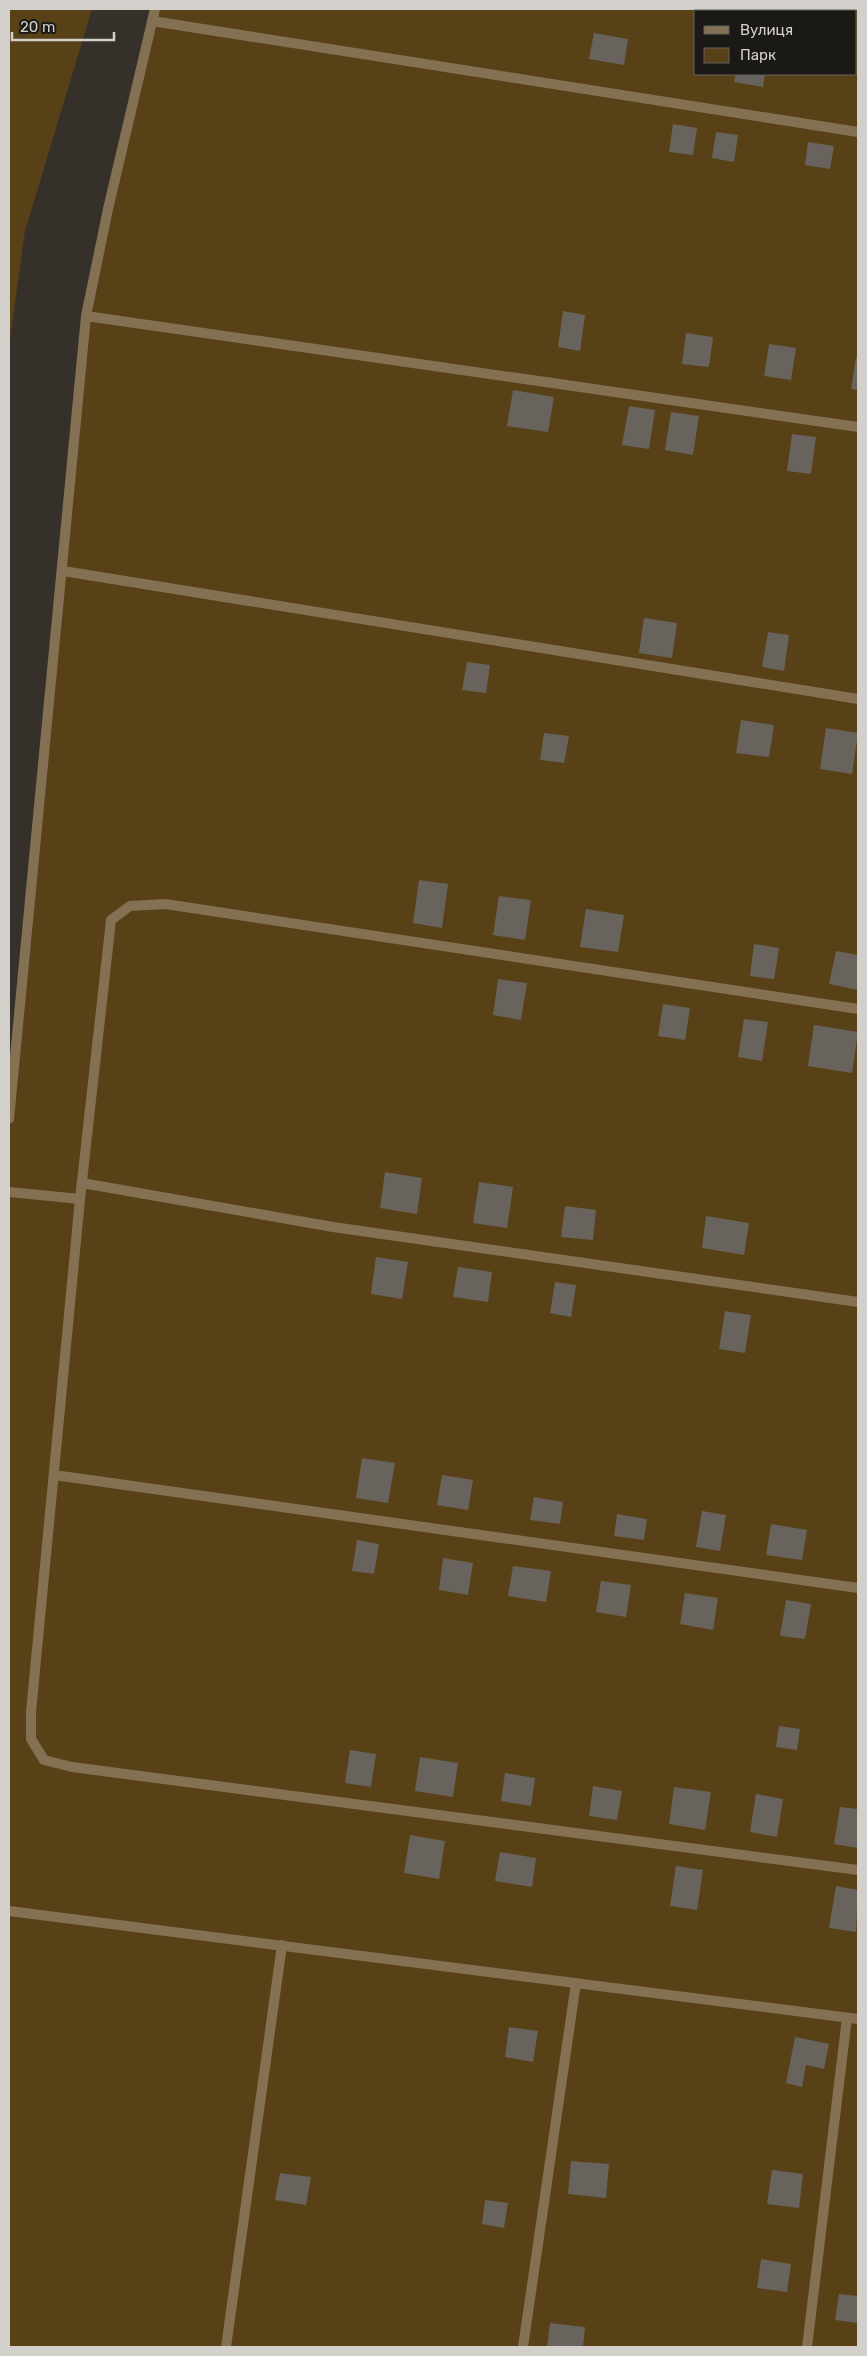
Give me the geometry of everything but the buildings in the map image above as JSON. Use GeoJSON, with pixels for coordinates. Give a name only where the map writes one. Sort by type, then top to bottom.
{"type":"FeatureCollection","features":[{"type":"Feature","properties":{"kind":"street"},"geometry":{"type":"LineString","coordinates":[[9,1119],[86,316],[108,209],[156,9]]}},
{"type":"Feature","properties":{"kind":"street"},"geometry":{"type":"LineString","coordinates":[[152,21],[858,132]]}},
{"type":"Feature","properties":{"kind":"street"},"geometry":{"type":"LineString","coordinates":[[86,316],[858,428]]}},
{"type":"Feature","properties":{"kind":"street"},"geometry":{"type":"LineString","coordinates":[[63,571],[858,699]]}},
{"type":"Feature","properties":{"kind":"street"},"geometry":{"type":"LineString","coordinates":[[858,1009],[166,904],[130,906],[110,920],[80,1199],[31,1712],[31,1739],[44,1760],[72,1767],[858,1870]]}},
{"type":"Feature","properties":{"kind":"street"},"geometry":{"type":"LineString","coordinates":[[82,1183],[333,1227],[858,1302]]}},
{"type":"Feature","properties":{"kind":"street"},"geometry":{"type":"LineString","coordinates":[[9,1192],[80,1199]]}},
{"type":"Feature","properties":{"kind":"street"},"geometry":{"type":"LineString","coordinates":[[54,1475],[858,1588]]}},
{"type":"Feature","properties":{"kind":"street"},"geometry":{"type":"LineString","coordinates":[[9,1911],[858,2020]]}},
{"type":"Feature","properties":{"kind":"street"},"geometry":{"type":"LineString","coordinates":[[226,2347],[282,1945]]}},
{"type":"Feature","properties":{"kind":"street"},"geometry":{"type":"LineString","coordinates":[[523,2347],[576,1983]]}},
{"type":"Feature","properties":{"kind":"street"},"geometry":{"type":"LineString","coordinates":[[807,2347],[847,2018]]}},
{"type":"Feature","properties":{"kind":"green space"},"geometry":{"type":"Polygon","coordinates":[[[9,9],[92,9],[25,231],[9,346],[9,9]]]}},
{"type":"Feature","properties":{"kind":"green space"},"geometry":{"type":"Polygon","coordinates":[[[155,9],[858,9],[858,2347],[9,2347],[9,1119],[86,316],[155,9]]]}}]}
